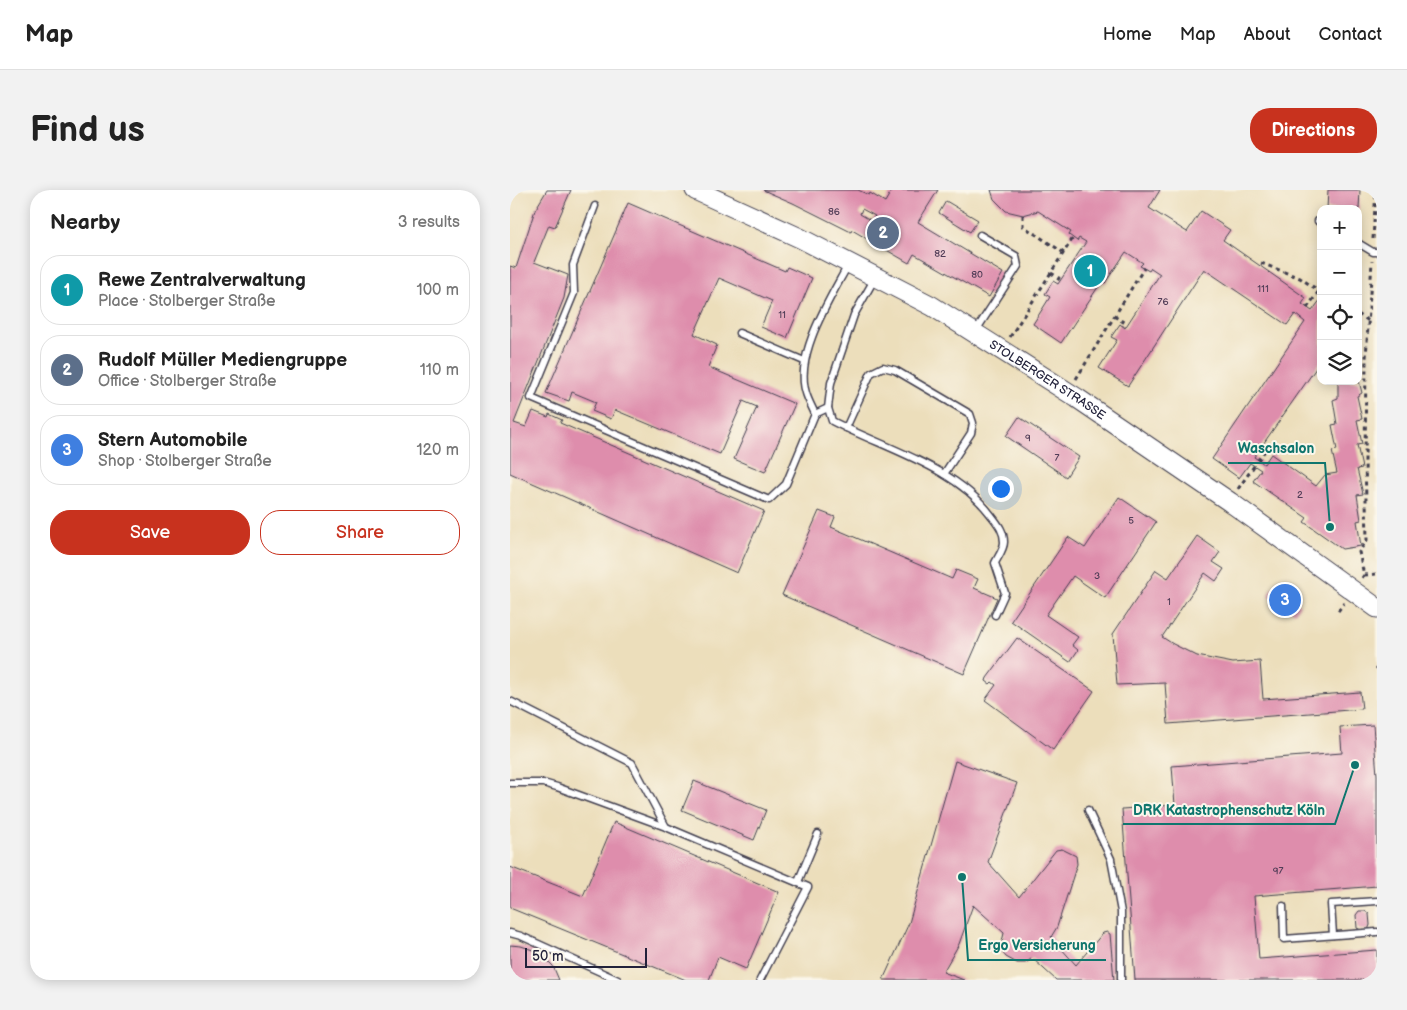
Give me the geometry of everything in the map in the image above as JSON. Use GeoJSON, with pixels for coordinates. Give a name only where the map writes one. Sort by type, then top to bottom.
{"type":"FeatureCollection","features":[{"type":"Feature","properties":{"kind":"street","name":"STOLBERGER STRASSE"},"geometry":{"type":"LineString","coordinates":[[695,190],[800,238],[932,306],[1067,392],[1230,502],[1377,608]]}},
{"type":"Feature","properties":{"kind":"lane"},"geometry":{"type":"LineString","coordinates":[[595,206],[573,265],[574,293],[531,398],[769,500],[786,484],[815,414],[828,408]]}},
{"type":"Feature","properties":{"kind":"lane"},"geometry":{"type":"LineString","coordinates":[[974,333],[1018,266],[1016,256],[980,235]]}},
{"type":"Feature","properties":{"kind":"lane"},"geometry":{"type":"LineString","coordinates":[[1362,246],[1375,252]]}},
{"type":"Feature","properties":{"kind":"lane"},"geometry":{"type":"LineString","coordinates":[[815,414],[805,392],[804,361],[809,342],[849,264]]}},
{"type":"Feature","properties":{"kind":"lane"},"geometry":{"type":"LineString","coordinates":[[875,277],[854,315],[831,383],[828,408],[832,422],[960,483],[987,510],[1001,529],[1004,544],[995,563],[1005,593],[995,615]]}},
{"type":"Feature","properties":{"kind":"lane"},"geometry":{"type":"LineString","coordinates":[[739,333],[804,361]]}},
{"type":"Feature","properties":{"kind":"lane"},"geometry":{"type":"LineString","coordinates":[[846,428],[871,373],[883,367],[895,370],[970,414],[973,423],[971,433],[944,474]]}},
{"type":"Feature","properties":{"kind":"lane"},"geometry":{"type":"LineString","coordinates":[[510,702],[632,763],[666,827]]}},
{"type":"Feature","properties":{"kind":"lane"},"geometry":{"type":"LineString","coordinates":[[510,783],[543,783],[557,787],[666,827],[798,882],[808,888],[760,980]]}},
{"type":"Feature","properties":{"kind":"lane"},"geometry":{"type":"LineString","coordinates":[[1088,810],[1111,859],[1121,912],[1121,980]]}},
{"type":"Feature","properties":{"kind":"lane"},"geometry":{"type":"LineString","coordinates":[[798,882],[818,834]]}},
{"type":"Feature","properties":{"kind":"lane"},"geometry":{"type":"LineString","coordinates":[[1333,935],[1331,904],[1377,901]]}},
{"type":"Feature","properties":{"kind":"lane"},"geometry":{"type":"LineString","coordinates":[[1283,906],[1284,939],[1377,932]]}},
{"type":"Feature","properties":{"kind":"lane"},"geometry":{"type":"LineString","coordinates":[[510,933],[521,936],[618,980]]}},
{"type":"Feature","properties":{"kind":"path"},"geometry":{"type":"LineString","coordinates":[[1376,190],[1375,252],[1366,358],[1367,540],[1359,552],[1364,575],[1377,574]]}},
{"type":"Feature","properties":{"kind":"path"},"geometry":{"type":"LineString","coordinates":[[1023,215],[1023,226],[1064,253]]}},
{"type":"Feature","properties":{"kind":"path"},"geometry":{"type":"LineString","coordinates":[[1002,350],[1073,238]]}},
{"type":"Feature","properties":{"kind":"path"},"geometry":{"type":"LineString","coordinates":[[1261,263],[1300,278],[1317,289]]}},
{"type":"Feature","properties":{"kind":"path"},"geometry":{"type":"LineString","coordinates":[[1067,392],[1144,268]]}},
{"type":"Feature","properties":{"kind":"path"},"geometry":{"type":"LineString","coordinates":[[1051,273],[1059,278],[1056,283]]}},
{"type":"Feature","properties":{"kind":"path"},"geometry":{"type":"LineString","coordinates":[[1307,308],[1317,295]]}},
{"type":"Feature","properties":{"kind":"path"},"geometry":{"type":"LineString","coordinates":[[1114,316],[1125,323],[1123,326]]}},
{"type":"Feature","properties":{"kind":"path"},"geometry":{"type":"LineString","coordinates":[[1362,317],[1369,321]]}},
{"type":"Feature","properties":{"kind":"path"},"geometry":{"type":"LineString","coordinates":[[1258,460],[1268,448],[1277,451]]}},
{"type":"Feature","properties":{"kind":"path"},"geometry":{"type":"LineString","coordinates":[[1250,471],[1254,466]]}},
{"type":"Feature","properties":{"kind":"path"},"geometry":{"type":"LineString","coordinates":[[1338,611],[1342,605]]}},
{"type":"Feature","properties":{"kind":"building"},"geometry":{"type":"Polygon","coordinates":[[[547,190],[571,190],[555,227],[549,225],[534,262],[568,275],[564,298],[514,423],[526,427],[533,411],[548,417],[549,414],[562,420],[560,423],[764,511],[737,573],[510,473],[510,266],[516,268],[535,210],[547,190]]]}},
{"type":"Feature","properties":{"kind":"building"},"geometry":{"type":"Polygon","coordinates":[[[763,190],[858,190],[869,195],[870,193],[885,202],[892,190],[938,190],[918,222],[1003,273],[989,297],[914,254],[909,263],[852,230],[851,232],[763,190]],[[862,209],[860,214],[872,221],[875,216],[862,209]]]}},
{"type":"Feature","properties":{"kind":"building"},"geometry":{"type":"Polygon","coordinates":[[[991,190],[1160,190],[1149,208],[1187,232],[1201,211],[1230,230],[1223,240],[1306,298],[1302,304],[1312,311],[1317,304],[1317,367],[1254,457],[1264,464],[1271,454],[1316,486],[1325,475],[1337,473],[1332,451],[1337,450],[1332,425],[1337,424],[1333,400],[1338,398],[1338,385],[1360,385],[1362,393],[1357,396],[1362,419],[1357,420],[1362,444],[1357,445],[1362,468],[1357,469],[1363,494],[1357,495],[1361,520],[1357,521],[1361,546],[1342,549],[1304,522],[1307,518],[1253,481],[1261,470],[1250,463],[1239,478],[1212,459],[1305,322],[1295,314],[1287,325],[1204,269],[1128,386],[1099,368],[1117,340],[1111,337],[1120,324],[1125,328],[1160,274],[1151,268],[1149,271],[1140,266],[1143,263],[1126,252],[1105,283],[1102,281],[1061,343],[1033,324],[1050,297],[1045,294],[1053,281],[1058,284],[1086,242],[1079,238],[1077,241],[1069,235],[1071,232],[1038,211],[1023,215],[1006,211],[994,199],[991,190]]]}},
{"type":"Feature","properties":{"kind":"building"},"geometry":{"type":"Polygon","coordinates":[[[1328,190],[1360,190],[1359,205],[1327,205],[1328,190]]]}},
{"type":"Feature","properties":{"kind":"building"},"geometry":{"type":"Polygon","coordinates":[[[946,201],[978,220],[970,232],[939,213],[946,201]]]}},
{"type":"Feature","properties":{"kind":"building"},"geometry":{"type":"Polygon","coordinates":[[[628,203],[785,271],[787,267],[812,278],[787,338],[761,327],[772,301],[719,278],[694,334],[717,345],[708,367],[795,404],[765,472],[734,459],[757,407],[743,401],[720,454],[615,410],[611,419],[592,411],[596,402],[572,392],[569,401],[546,393],[628,203]]]}},
{"type":"Feature","properties":{"kind":"building"},"geometry":{"type":"Polygon","coordinates":[[[1019,417],[1079,457],[1066,477],[1006,436],[1019,417]]]}},
{"type":"Feature","properties":{"kind":"building"},"geometry":{"type":"Polygon","coordinates":[[[1119,497],[1156,522],[1105,598],[1073,576],[1046,615],[1078,637],[1072,645],[1078,650],[1070,662],[1011,621],[1068,537],[1085,548],[1119,497]]]}},
{"type":"Feature","properties":{"kind":"building"},"geometry":{"type":"Polygon","coordinates":[[[819,511],[835,517],[831,527],[952,579],[956,570],[978,579],[974,588],[997,598],[964,674],[782,595],[819,511]]]}},
{"type":"Feature","properties":{"kind":"building"},"geometry":{"type":"Polygon","coordinates":[[[1197,536],[1220,552],[1213,562],[1224,569],[1216,581],[1205,573],[1162,637],[1197,656],[1233,663],[1260,661],[1263,699],[1360,692],[1362,709],[1168,724],[1165,683],[1117,685],[1113,634],[1156,570],[1168,578],[1197,536]]]}},
{"type":"Feature","properties":{"kind":"building"},"geometry":{"type":"Polygon","coordinates":[[[1272,588],[1275,588],[1300,605],[1295,613],[1269,596],[1272,588]]]}},
{"type":"Feature","properties":{"kind":"building"},"geometry":{"type":"Polygon","coordinates":[[[1017,638],[1094,691],[1053,750],[985,700],[996,685],[986,681],[987,678],[1017,638]]]}},
{"type":"Feature","properties":{"kind":"building"},"geometry":{"type":"Polygon","coordinates":[[[1373,725],[1377,775],[1377,886],[1254,896],[1259,959],[1377,950],[1377,980],[1135,980],[1122,809],[1175,805],[1172,766],[1342,753],[1340,727],[1373,725]]]}},
{"type":"Feature","properties":{"kind":"building"},"geometry":{"type":"Polygon","coordinates":[[[955,761],[1017,783],[988,862],[1019,897],[1056,850],[1062,849],[1076,856],[1077,864],[1057,927],[1051,937],[1076,965],[1103,933],[1107,932],[1110,934],[1114,980],[1056,980],[1032,958],[1026,963],[1017,963],[1006,957],[1002,952],[1001,946],[1004,933],[973,905],[959,944],[943,972],[964,980],[883,980],[909,923],[955,761]]]}},
{"type":"Feature","properties":{"kind":"building"},"geometry":{"type":"Polygon","coordinates":[[[694,781],[766,810],[754,840],[682,810],[694,781]]]}},
{"type":"Feature","properties":{"kind":"building"},"geometry":{"type":"Polygon","coordinates":[[[614,822],[779,892],[746,969],[718,957],[709,980],[686,980],[510,908],[510,867],[583,896],[614,822]]]}},
{"type":"Feature","properties":{"kind":"building"},"geometry":{"type":"Polygon","coordinates":[[[1359,911],[1365,911],[1369,914],[1370,925],[1368,930],[1357,928],[1356,915],[1359,911]]]}},
{"type":"Feature","properties":{"kind":"building"},"geometry":{"type":"Polygon","coordinates":[[[510,945],[521,946],[542,955],[553,966],[559,980],[510,980],[510,945]]]}},
{"type":"Feature","properties":{"kind":"place","name":"Rudolf Müller Mediengruppe"},"geometry":{"type":"Point","coordinates":[883,233]}},
{"type":"Feature","properties":{"kind":"place","name":"Rewe Zentralverwaltung"},"geometry":{"type":"Point","coordinates":[1090,271]}},
{"type":"Feature","properties":{"kind":"place","name":"Waschsalon"},"geometry":{"type":"Point","coordinates":[1330,527]}},
{"type":"Feature","properties":{"kind":"place","name":"Stern Automobile"},"geometry":{"type":"Point","coordinates":[1285,600]}},
{"type":"Feature","properties":{"kind":"place","name":"DRK Katastrophenschutz Köln"},"geometry":{"type":"Point","coordinates":[1355,765]}},
{"type":"Feature","properties":{"kind":"place","name":"Ergo Versicherung"},"geometry":{"type":"Point","coordinates":[962,877]}}]}
